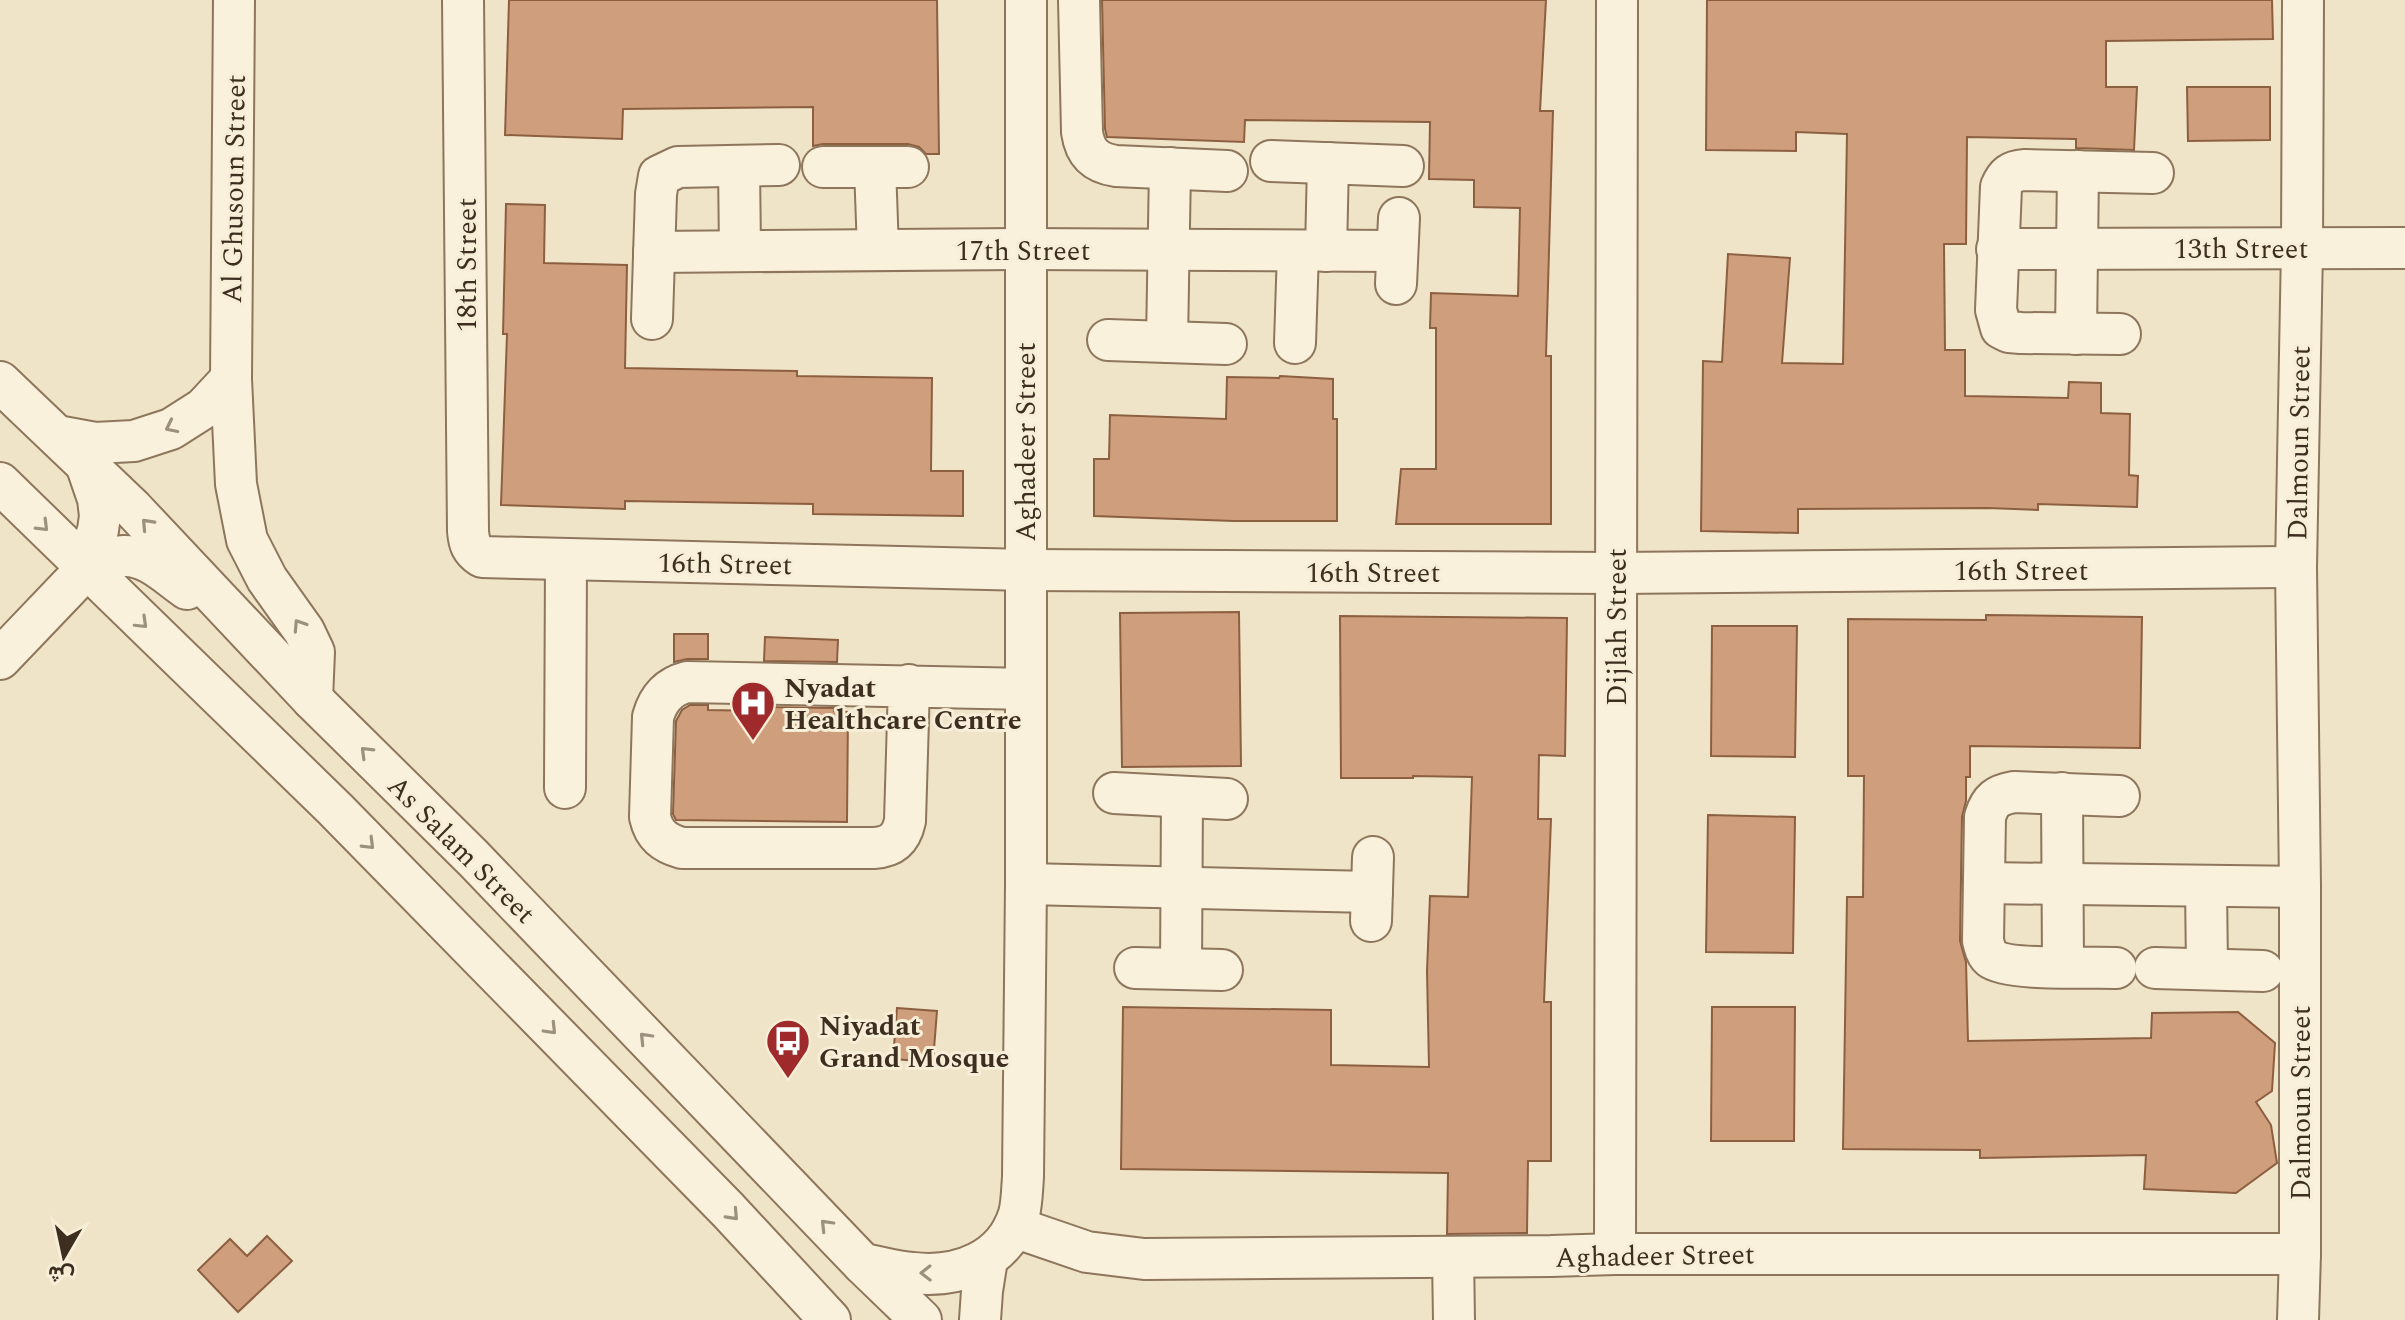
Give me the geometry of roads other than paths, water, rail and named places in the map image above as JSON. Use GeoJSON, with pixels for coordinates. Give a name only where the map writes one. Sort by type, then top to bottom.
{"type":"FeatureCollection","features":[{"type":"Feature","properties":{"kind":"street","name":"Al Ghusoun Street"},"geometry":{"type":"LineString","coordinates":[[234,0],[231,379],[236,484],[247,540],[267,579],[304,631],[314,652],[312,699]]}},
{"type":"Feature","properties":{"kind":"street","name":"18th Street"},"geometry":{"type":"LineString","coordinates":[[463,0],[468,531]]}},
{"type":"Feature","properties":{"kind":"street","name":"Aghadeer Street"},"geometry":{"type":"LineString","coordinates":[[987,1259],[1004,1243],[1014,1227],[1020,1212],[1023,1177],[1026,0]]}},
{"type":"Feature","properties":{"kind":"street"},"geometry":{"type":"LineString","coordinates":[[1079,0],[1084,145],[1091,156],[1102,164],[1227,171]]}},
{"type":"Feature","properties":{"kind":"street","name":"Dijlah Street"},"geometry":{"type":"LineString","coordinates":[[1615,1254],[1617,0]]}},
{"type":"Feature","properties":{"kind":"street","name":"Dalmoun Street"},"geometry":{"type":"LineString","coordinates":[[2298,1320],[2300,887],[2296,567],[2303,0]]}},
{"type":"Feature","properties":{"kind":"street"},"geometry":{"type":"LineString","coordinates":[[1271,161],[1403,166]]}},
{"type":"Feature","properties":{"kind":"street"},"geometry":{"type":"LineString","coordinates":[[1295,343],[1328,163]]}},
{"type":"Feature","properties":{"kind":"street"},"geometry":{"type":"LineString","coordinates":[[652,319],[656,183],[659,176],[678,167],[779,165]]}},
{"type":"Feature","properties":{"kind":"street"},"geometry":{"type":"LineString","coordinates":[[739,166],[740,251]]}},
{"type":"Feature","properties":{"kind":"street"},"geometry":{"type":"LineString","coordinates":[[823,167],[892,167],[878,250]]}},
{"type":"Feature","properties":{"kind":"street"},"geometry":{"type":"LineString","coordinates":[[1167,342],[1170,168]]}},
{"type":"Feature","properties":{"kind":"street"},"geometry":{"type":"LineString","coordinates":[[2120,334],[2021,333],[2001,328],[1996,310],[1999,199],[2005,177],[2014,171],[2153,173]]}},
{"type":"Feature","properties":{"kind":"street"},"geometry":{"type":"LineString","coordinates":[[2076,334],[2078,171]]}},
{"type":"Feature","properties":{"kind":"street","name":"13th Street"},"geometry":{"type":"LineString","coordinates":[[1997,249],[2405,248]]}},
{"type":"Feature","properties":{"kind":"street","name":"17th Street"},"geometry":{"type":"LineString","coordinates":[[654,252],[1024,249],[1397,251]]}},
{"type":"Feature","properties":{"kind":"street"},"geometry":{"type":"LineString","coordinates":[[1108,340],[1226,344]]}},
{"type":"Feature","properties":{"kind":"street"},"geometry":{"type":"LineString","coordinates":[[57,436],[95,443],[134,441],[147,437],[171,429],[204,408],[231,379]]}},
{"type":"Feature","properties":{"kind":"street","name":"As Salam Street"},"geometry":{"type":"LineString","coordinates":[[0,382],[133,509],[312,699],[473,858],[863,1264],[921,1320]]}},
{"type":"Feature","properties":{"kind":"street"},"geometry":{"type":"LineString","coordinates":[[0,659],[86,569],[100,516],[98,499],[86,464]]}},
{"type":"Feature","properties":{"kind":"street"},"geometry":{"type":"LineString","coordinates":[[0,483],[357,831],[728,1210],[830,1320]]}},
{"type":"Feature","properties":{"kind":"street","name":"16th Street"},"geometry":{"type":"LineString","coordinates":[[468,531],[469,543],[482,557],[1025,570],[1616,573],[2296,567]]}},
{"type":"Feature","properties":{"kind":"street"},"geometry":{"type":"LineString","coordinates":[[86,569],[125,556],[146,560],[200,599],[224,607]]}},
{"type":"Feature","properties":{"kind":"street"},"geometry":{"type":"LineString","coordinates":[[565,788],[566,559]]}},
{"type":"Feature","properties":{"kind":"street"},"geometry":{"type":"LineString","coordinates":[[909,685],[905,821],[900,836],[893,843],[874,848],[682,848],[664,841],[652,826],[653,717],[662,696],[678,685],[687,682],[909,685],[1026,689]]}},
{"type":"Feature","properties":{"kind":"street"},"geometry":{"type":"LineString","coordinates":[[2116,968],[2011,965],[1992,958],[1986,952],[1983,941],[1985,817],[1993,799],[2014,792],[2119,796]]}},
{"type":"Feature","properties":{"kind":"street"},"geometry":{"type":"LineString","coordinates":[[1114,793],[1227,799]]}},
{"type":"Feature","properties":{"kind":"street"},"geometry":{"type":"LineString","coordinates":[[2062,793],[2063,966]]}},
{"type":"Feature","properties":{"kind":"street"},"geometry":{"type":"LineString","coordinates":[[1181,969],[1182,797]]}},
{"type":"Feature","properties":{"kind":"street"},"geometry":{"type":"LineString","coordinates":[[1984,883],[2300,887]]}},
{"type":"Feature","properties":{"kind":"street"},"geometry":{"type":"LineString","coordinates":[[1026,884],[1372,890]]}},
{"type":"Feature","properties":{"kind":"street"},"geometry":{"type":"LineString","coordinates":[[2206,886],[2207,969]]}},
{"type":"Feature","properties":{"kind":"street"},"geometry":{"type":"LineString","coordinates":[[1135,968],[1222,970]]}},
{"type":"Feature","properties":{"kind":"street","name":"Dalmoun Street"},"geometry":{"type":"LineString","coordinates":[[2155,968],[2263,971]]}},
{"type":"Feature","properties":{"kind":"street","name":"Aghadeer Street"},"geometry":{"type":"LineString","coordinates":[[1014,1227],[1077,1249],[1114,1257],[1144,1259],[1615,1254],[2300,1254]]}},
{"type":"Feature","properties":{"kind":"street"},"geometry":{"type":"LineString","coordinates":[[1453,1257],[1454,1320]]}},
{"type":"Feature","properties":{"kind":"street"},"geometry":{"type":"LineString","coordinates":[[863,1264],[914,1274],[939,1273],[987,1259]]}},
{"type":"Feature","properties":{"kind":"street"},"geometry":{"type":"LineString","coordinates":[[980,1320],[987,1259]]}},
{"type":"Feature","properties":{"kind":"place","name":"Nyadat Healthcare Centre"},"geometry":{"type":"Point","coordinates":[753,742]}},
{"type":"Feature","properties":{"kind":"place","name":"Niyadat Grand Mosque"},"geometry":{"type":"Point","coordinates":[788,1080]}}]}
